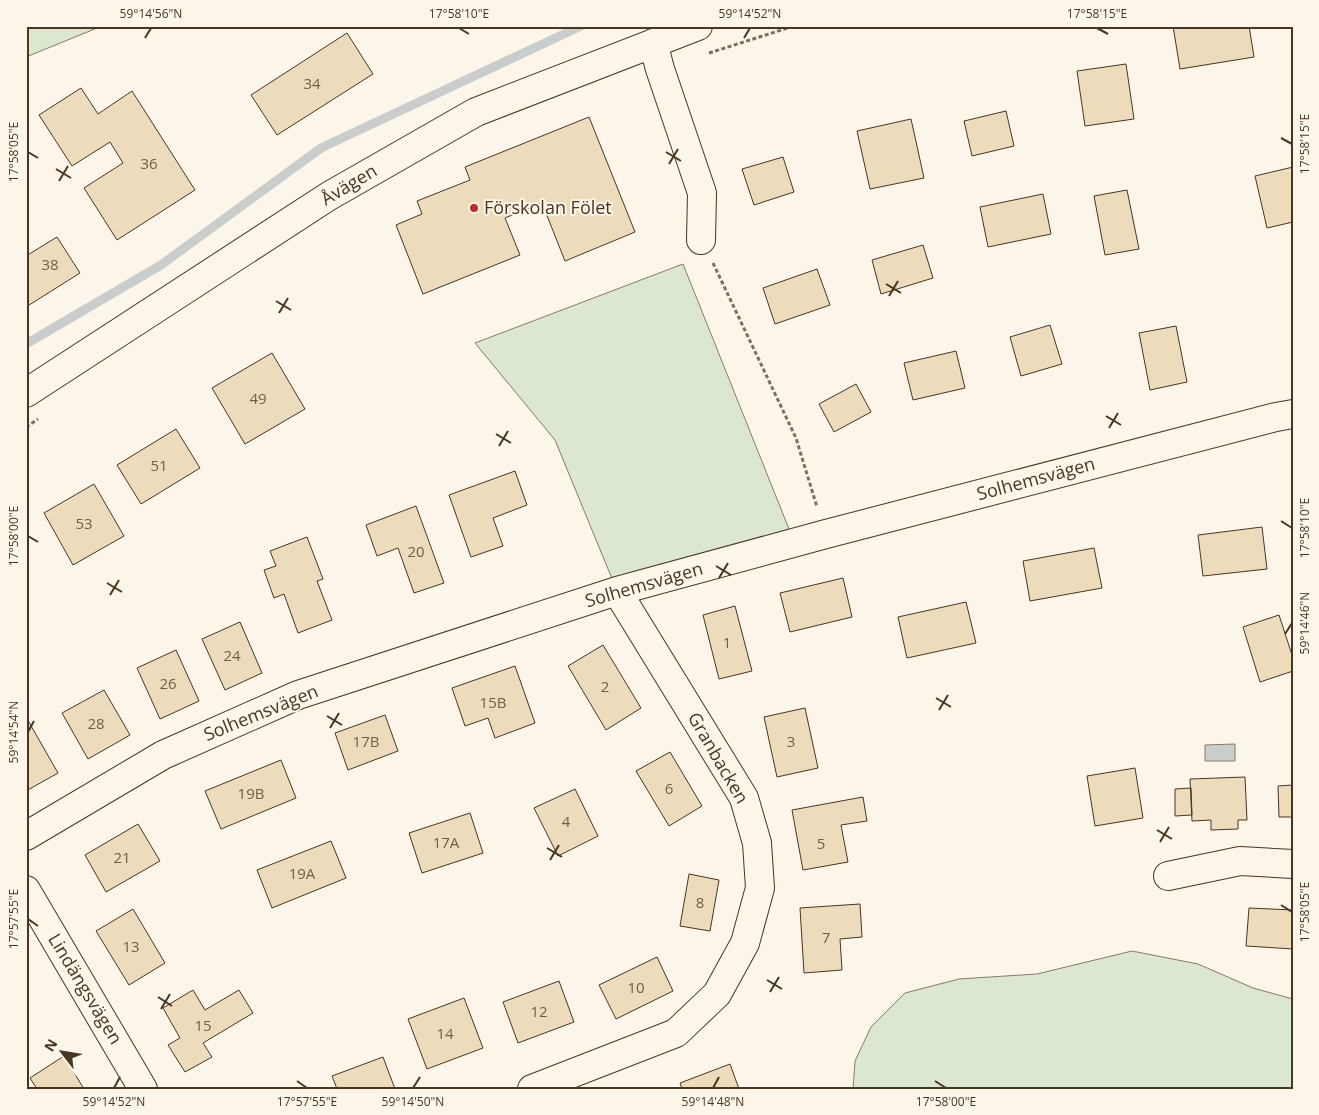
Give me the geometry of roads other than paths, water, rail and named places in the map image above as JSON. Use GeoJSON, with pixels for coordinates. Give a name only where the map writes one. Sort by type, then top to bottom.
{"type":"FeatureCollection","features":[{"type":"Feature","properties":{"kind":"street","name":"Åvägen"},"geometry":{"type":"LineString","coordinates":[[26,393],[329,196],[476,112],[698,26]]}},
{"type":"Feature","properties":{"kind":"street"},"geometry":{"type":"LineString","coordinates":[[653,43],[702,193],[701,240]]}},
{"type":"Feature","properties":{"kind":"street","name":"Solhemsvägen"},"geometry":{"type":"LineString","coordinates":[[26,836],[162,754],[298,695],[617,591],[826,534],[1293,414]]}},
{"type":"Feature","properties":{"kind":"street","name":"Granbacken"},"geometry":{"type":"LineString","coordinates":[[532,1089],[676,1033],[717,994],[745,943],[760,888],[757,842],[744,798],[617,591]]}},
{"type":"Feature","properties":{"kind":"street"},"geometry":{"type":"LineString","coordinates":[[1168,876],[1240,861],[1293,864]]}},
{"type":"Feature","properties":{"kind":"street","name":"Lindängsvägen"},"geometry":{"type":"LineString","coordinates":[[26,890],[144,1089]]}},
{"type":"Feature","properties":{"kind":"waterway"},"geometry":{"type":"LineString","coordinates":[[26,344],[161,265],[321,148],[581,26]]}},
{"type":"Feature","properties":{"kind":"place","name":"Förskolan Fölet"},"geometry":{"type":"Point","coordinates":[474,208]}}]}
